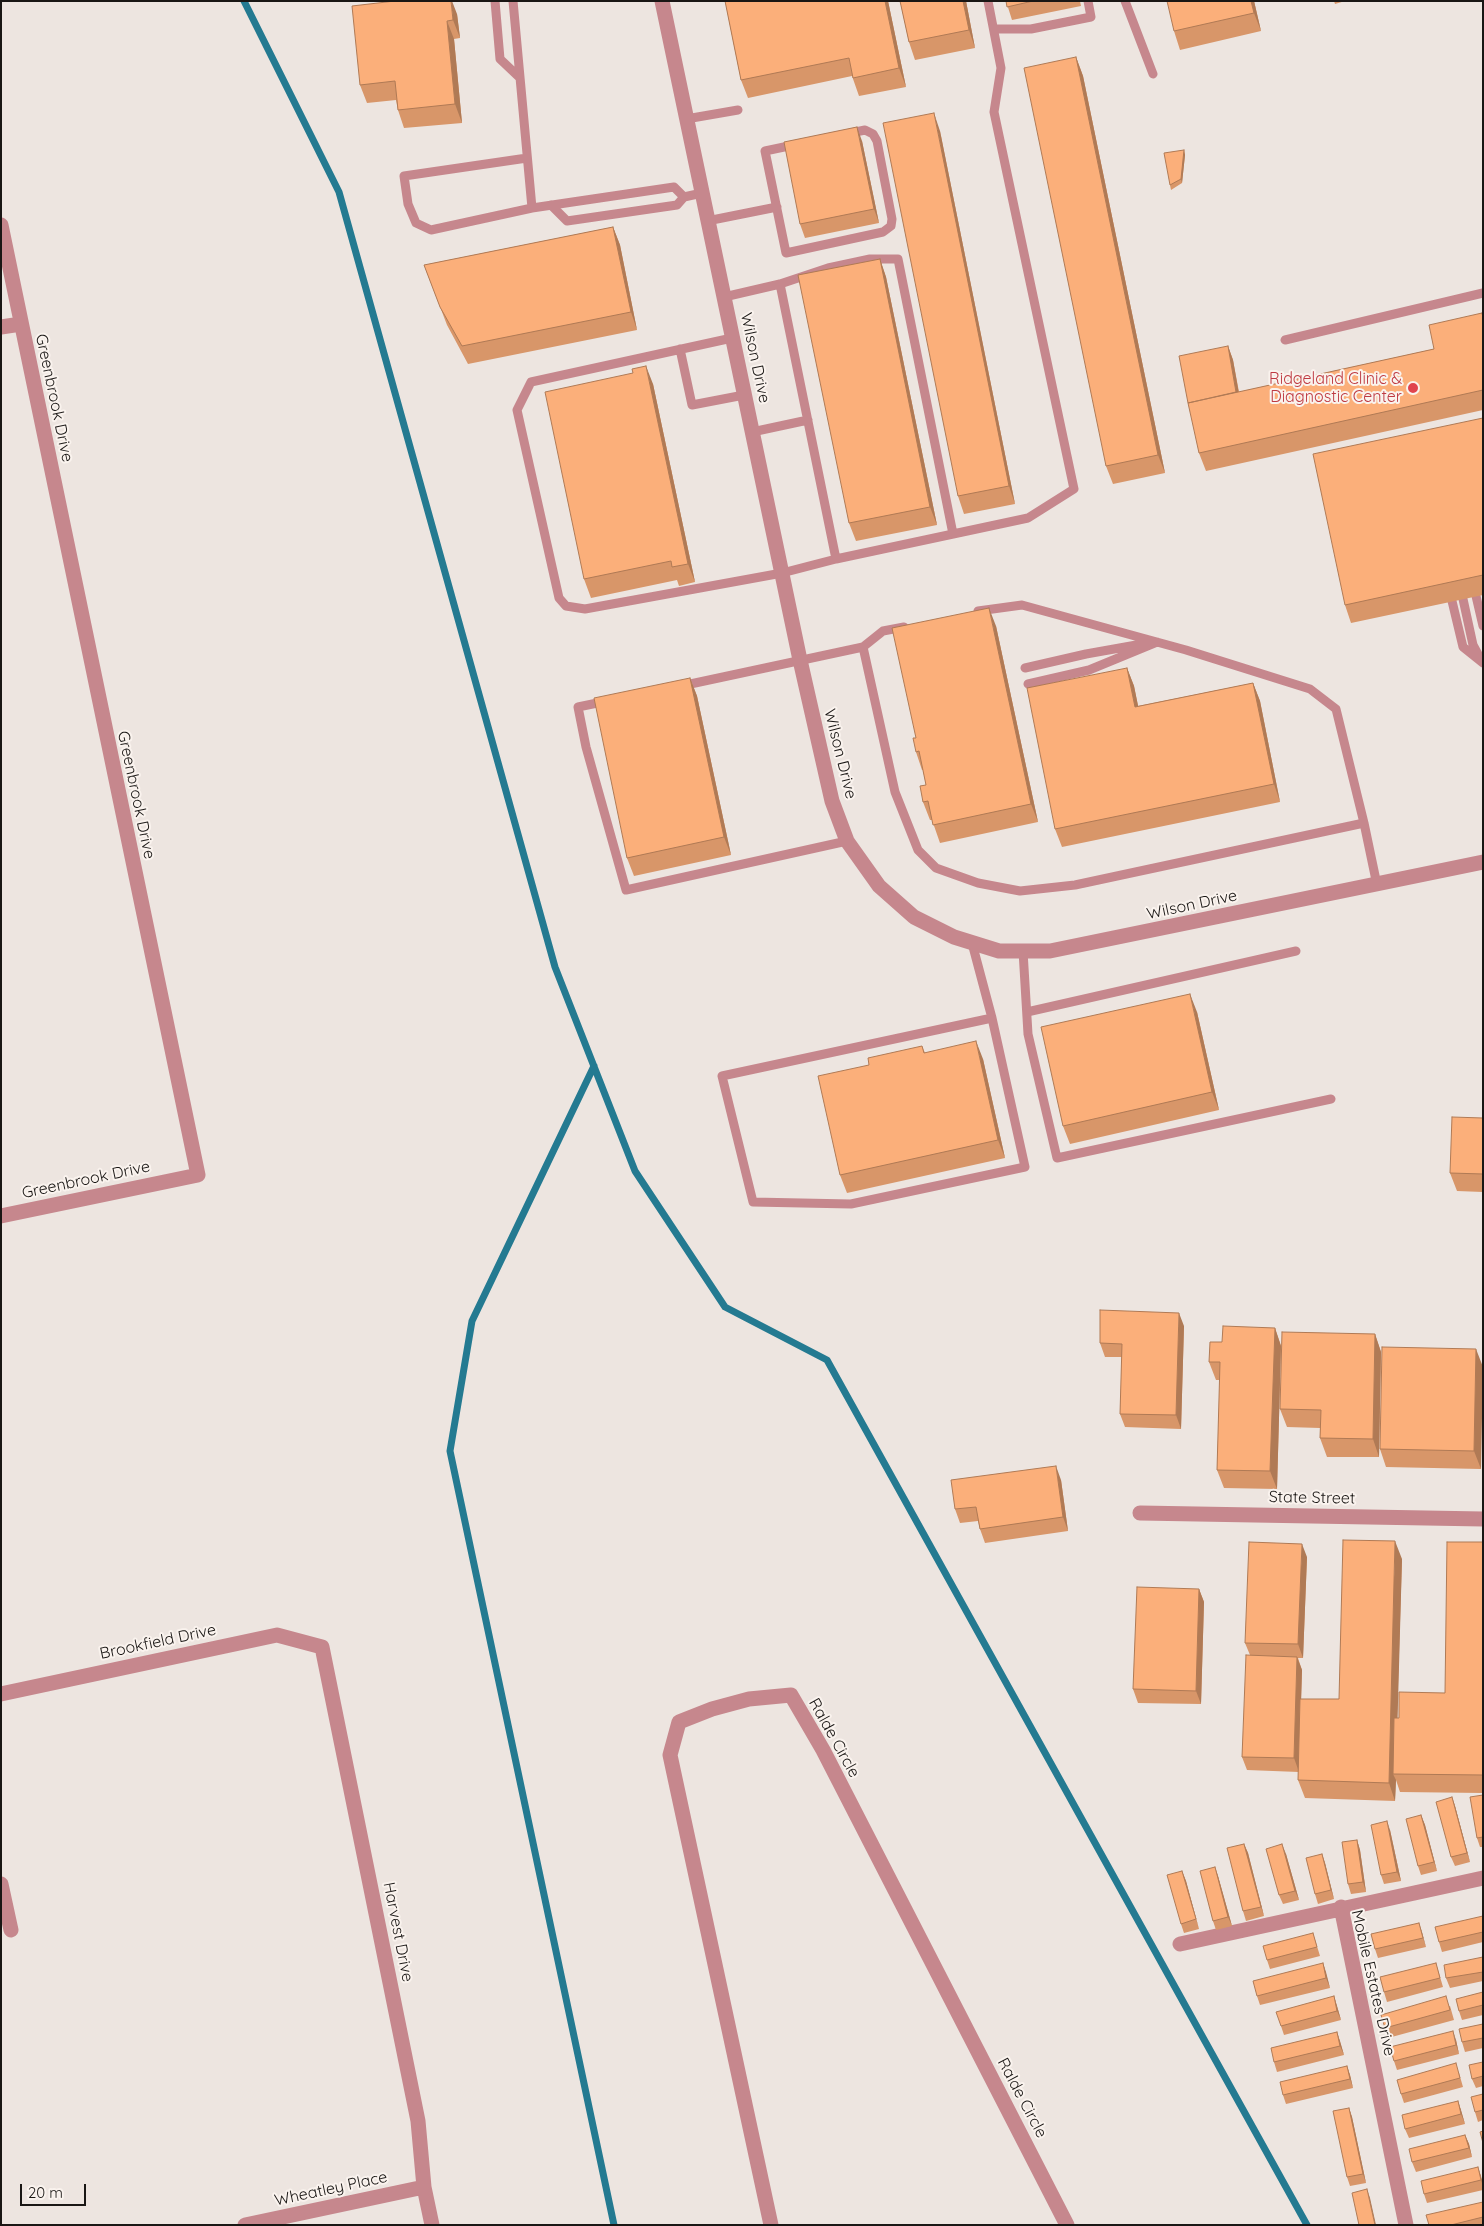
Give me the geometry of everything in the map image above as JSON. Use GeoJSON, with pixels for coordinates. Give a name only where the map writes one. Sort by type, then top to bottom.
{"type":"FeatureCollection","features":[{"type":"Feature","properties":{"kind":"street","name":"Wilson Drive"},"geometry":{"type":"LineString","coordinates":[[662,1],[800,660],[832,801],[847,841],[879,886],[914,917],[954,937],[999,951],[1050,951],[1483,862]]}},
{"type":"Feature","properties":{"kind":"street","name":"Greenbrook Drive"},"geometry":{"type":"LineString","coordinates":[[1,225],[198,1175],[1,1216]]}},
{"type":"Feature","properties":{"kind":"street"},"geometry":{"type":"LineString","coordinates":[[1,328],[21,324]]}},
{"type":"Feature","properties":{"kind":"street","name":"State Street"},"geometry":{"type":"LineString","coordinates":[[1140,1513],[1483,1519]]}},
{"type":"Feature","properties":{"kind":"street","name":"Brookfield Drive"},"geometry":{"type":"LineString","coordinates":[[1,1694],[278,1635],[322,1648]]}},
{"type":"Feature","properties":{"kind":"street","name":"Harvest Drive"},"geometry":{"type":"LineString","coordinates":[[322,1648],[418,2121],[424,2187],[432,2225]]}},
{"type":"Feature","properties":{"kind":"street","name":"Ralde Circle"},"geometry":{"type":"LineString","coordinates":[[771,2225],[670,1755],[679,1722],[712,1709],[749,1699],[790,1695],[823,1750],[1067,2225]]}},
{"type":"Feature","properties":{"kind":"street"},"geometry":{"type":"LineString","coordinates":[[1341,1907],[1483,1878]]}},
{"type":"Feature","properties":{"kind":"street"},"geometry":{"type":"LineString","coordinates":[[1,1884],[11,1930]]}},
{"type":"Feature","properties":{"kind":"street","name":"Mobile Estates Drive"},"geometry":{"type":"LineString","coordinates":[[1180,1944],[1341,1907],[1406,2225]]}},
{"type":"Feature","properties":{"kind":"street","name":"Wheatley Place"},"geometry":{"type":"LineString","coordinates":[[245,2225],[424,2187]]}},
{"type":"Feature","properties":{"kind":"lane"},"geometry":{"type":"LineString","coordinates":[[495,1],[500,59],[519,77]]}},
{"type":"Feature","properties":{"kind":"lane"},"geometry":{"type":"LineString","coordinates":[[513,1],[532,208]]}},
{"type":"Feature","properties":{"kind":"lane"},"geometry":{"type":"LineString","coordinates":[[732,338],[531,382],[517,410],[559,598],[566,606],[585,609],[782,574],[836,559],[1028,518],[1074,489],[994,112],[1001,68],[988,1]]}},
{"type":"Feature","properties":{"kind":"lane"},"geometry":{"type":"LineString","coordinates":[[994,29],[1031,29],[1091,17],[1088,1]]}},
{"type":"Feature","properties":{"kind":"lane"},"geometry":{"type":"LineString","coordinates":[[1124,1],[1153,74]]}},
{"type":"Feature","properties":{"kind":"lane"},"geometry":{"type":"LineString","coordinates":[[686,119],[738,110]]}},
{"type":"Feature","properties":{"kind":"lane"},"geometry":{"type":"LineString","coordinates":[[865,130],[873,134],[877,141],[892,219],[891,226],[883,232],[786,253],[776,207],[765,151],[865,130]]}},
{"type":"Feature","properties":{"kind":"lane"},"geometry":{"type":"LineString","coordinates":[[526,158],[404,176],[408,204],[416,223],[431,230],[532,208],[674,187],[684,197]]}},
{"type":"Feature","properties":{"kind":"lane"},"geometry":{"type":"LineString","coordinates":[[551,205],[567,221],[678,205],[684,197],[702,193]]}},
{"type":"Feature","properties":{"kind":"lane"},"geometry":{"type":"LineString","coordinates":[[620,195],[623,213]]}},
{"type":"Feature","properties":{"kind":"lane"},"geometry":{"type":"LineString","coordinates":[[708,221],[776,207]]}},
{"type":"Feature","properties":{"kind":"lane"},"geometry":{"type":"LineString","coordinates":[[724,297],[780,284],[828,268],[870,259],[898,259],[953,534]]}},
{"type":"Feature","properties":{"kind":"lane"},"geometry":{"type":"LineString","coordinates":[[780,284],[836,559]]}},
{"type":"Feature","properties":{"kind":"lane"},"geometry":{"type":"LineString","coordinates":[[1285,340],[1483,293]]}},
{"type":"Feature","properties":{"kind":"lane"},"geometry":{"type":"LineString","coordinates":[[680,349],[692,405],[744,395]]}},
{"type":"Feature","properties":{"kind":"lane"},"geometry":{"type":"LineString","coordinates":[[752,432],[808,420]]}},
{"type":"Feature","properties":{"kind":"lane"},"geometry":{"type":"LineString","coordinates":[[1476,596],[1483,626]]}},
{"type":"Feature","properties":{"kind":"lane"},"geometry":{"type":"LineString","coordinates":[[1464,599],[1473,645],[1483,663]]}},
{"type":"Feature","properties":{"kind":"lane"},"geometry":{"type":"LineString","coordinates":[[1452,601],[1463,647],[1483,663]]}},
{"type":"Feature","properties":{"kind":"lane"},"geometry":{"type":"LineString","coordinates":[[969,613],[1022,604],[1157,642],[1310,689],[1336,708],[1364,823],[1376,885]]}},
{"type":"Feature","properties":{"kind":"lane"},"geometry":{"type":"LineString","coordinates":[[675,687],[863,646],[883,631],[912,625]]}},
{"type":"Feature","properties":{"kind":"lane"},"geometry":{"type":"LineString","coordinates":[[1025,668],[1086,654],[1157,642]]}},
{"type":"Feature","properties":{"kind":"lane"},"geometry":{"type":"LineString","coordinates":[[1028,684],[1089,670],[1157,642]]}},
{"type":"Feature","properties":{"kind":"lane"},"geometry":{"type":"LineString","coordinates":[[863,646],[896,792],[918,850],[936,868],[978,883],[1020,892],[1075,884],[1364,823]]}},
{"type":"Feature","properties":{"kind":"lane"},"geometry":{"type":"LineString","coordinates":[[617,699],[578,708],[586,747],[626,890],[847,841]]}},
{"type":"Feature","properties":{"kind":"lane"},"geometry":{"type":"LineString","coordinates":[[972,943],[992,1018],[1025,1167],[851,1204],[753,1202],[722,1076],[992,1018]]}},
{"type":"Feature","properties":{"kind":"lane"},"geometry":{"type":"LineString","coordinates":[[1023,951],[1028,1034],[1057,1158],[1330,1099]]}},
{"type":"Feature","properties":{"kind":"lane"},"geometry":{"type":"LineString","coordinates":[[1028,1012],[1296,951]]}},
{"type":"Feature","properties":{"kind":"building"},"geometry":{"type":"Polygon","coordinates":[[[395,1],[451,1],[453,20],[447,21],[455,104],[398,110],[395,81],[360,85],[352,6],[395,1]]]}},
{"type":"Feature","properties":{"kind":"building"},"geometry":{"type":"Polygon","coordinates":[[[725,1],[885,1],[899,68],[853,78],[849,58],[741,80],[725,1]]]}},
{"type":"Feature","properties":{"kind":"building"},"geometry":{"type":"Polygon","coordinates":[[[900,1],[963,1],[969,30],[909,42],[900,1]]]}},
{"type":"Feature","properties":{"kind":"building"},"geometry":{"type":"Polygon","coordinates":[[[1006,1],[1033,1],[1007,7],[1006,1]]]}},
{"type":"Feature","properties":{"kind":"building"},"geometry":{"type":"Polygon","coordinates":[[[1167,1],[1251,1],[1254,13],[1174,31],[1167,1]]]}},
{"type":"Feature","properties":{"kind":"building"},"geometry":{"type":"Polygon","coordinates":[[[1076,57],[1158,455],[1106,466],[1024,68],[1076,57]]]}},
{"type":"Feature","properties":{"kind":"building"},"geometry":{"type":"Polygon","coordinates":[[[934,113],[1009,486],[958,496],[883,123],[934,113]]]}},
{"type":"Feature","properties":{"kind":"building"},"geometry":{"type":"Polygon","coordinates":[[[857,127],[874,209],[800,224],[784,142],[857,127]]]}},
{"type":"Feature","properties":{"kind":"building"},"geometry":{"type":"Polygon","coordinates":[[[1184,150],[1181,179],[1170,185],[1164,153],[1184,150]]]}},
{"type":"Feature","properties":{"kind":"building"},"geometry":{"type":"Polygon","coordinates":[[[613,227],[631,312],[462,346],[440,307],[424,265],[613,227]]]}},
{"type":"Feature","properties":{"kind":"building"},"geometry":{"type":"Polygon","coordinates":[[[880,259],[930,507],[849,523],[798,275],[880,259]]]}},
{"type":"Feature","properties":{"kind":"building","name":"Ridgeland Clinic & Diagnostic Center"},"geometry":{"type":"Polygon","coordinates":[[[1482,313],[1483,390],[1199,453],[1188,403],[1434,349],[1429,325],[1482,313]]]}},
{"type":"Feature","properties":{"kind":"building"},"geometry":{"type":"Polygon","coordinates":[[[1228,346],[1236,392],[1188,403],[1179,356],[1228,346]]]}},
{"type":"Feature","properties":{"kind":"building"},"geometry":{"type":"Polygon","coordinates":[[[646,366],[688,564],[672,567],[671,561],[584,579],[545,392],[633,373],[632,369],[646,366]]]}},
{"type":"Feature","properties":{"kind":"building"},"geometry":{"type":"Polygon","coordinates":[[[1483,418],[1483,575],[1345,605],[1313,454],[1483,418]]]}},
{"type":"Feature","properties":{"kind":"building"},"geometry":{"type":"Polygon","coordinates":[[[989,608],[1031,804],[933,825],[928,801],[923,802],[920,786],[926,785],[919,751],[916,752],[913,738],[916,738],[892,628],[989,608]]]}},
{"type":"Feature","properties":{"kind":"building"},"geometry":{"type":"Polygon","coordinates":[[[1127,668],[1135,707],[1253,683],[1274,784],[1055,829],[1027,688],[1127,668]]]}},
{"type":"Feature","properties":{"kind":"building"},"geometry":{"type":"Polygon","coordinates":[[[690,678],[724,837],[627,858],[594,698],[690,678]]]}},
{"type":"Feature","properties":{"kind":"building"},"geometry":{"type":"Polygon","coordinates":[[[1190,994],[1212,1092],[1063,1126],[1041,1027],[1190,994]]]}},
{"type":"Feature","properties":{"kind":"building"},"geometry":{"type":"Polygon","coordinates":[[[976,1041],[998,1140],[840,1175],[818,1076],[869,1065],[868,1058],[922,1046],[924,1053],[976,1041]]]}},
{"type":"Feature","properties":{"kind":"building"},"geometry":{"type":"Polygon","coordinates":[[[1452,1117],[1483,1118],[1483,1174],[1450,1173],[1452,1117]]]}},
{"type":"Feature","properties":{"kind":"building"},"geometry":{"type":"Polygon","coordinates":[[[1100,1310],[1179,1313],[1176,1415],[1120,1414],[1122,1344],[1100,1343],[1100,1310]]]}},
{"type":"Feature","properties":{"kind":"building"},"geometry":{"type":"Polygon","coordinates":[[[1223,1326],[1275,1328],[1270,1471],[1217,1470],[1220,1362],[1209,1362],[1210,1342],[1222,1342],[1223,1326]]]}},
{"type":"Feature","properties":{"kind":"building"},"geometry":{"type":"Polygon","coordinates":[[[1282,1332],[1375,1334],[1373,1439],[1320,1438],[1321,1410],[1280,1409],[1282,1332]]]}},
{"type":"Feature","properties":{"kind":"building"},"geometry":{"type":"Polygon","coordinates":[[[1382,1347],[1476,1349],[1474,1451],[1380,1449],[1382,1347]]]}},
{"type":"Feature","properties":{"kind":"building"},"geometry":{"type":"Polygon","coordinates":[[[1056,1466],[1063,1517],[980,1529],[976,1507],[955,1509],[951,1480],[1056,1466]]]}},
{"type":"Feature","properties":{"kind":"building"},"geometry":{"type":"Polygon","coordinates":[[[1343,1540],[1395,1541],[1389,1783],[1298,1780],[1300,1699],[1339,1699],[1343,1540]]]}},
{"type":"Feature","properties":{"kind":"building"},"geometry":{"type":"Polygon","coordinates":[[[1249,1542],[1302,1544],[1298,1644],[1245,1643],[1249,1542]]]}},
{"type":"Feature","properties":{"kind":"building"},"geometry":{"type":"Polygon","coordinates":[[[1447,1542],[1483,1542],[1483,1775],[1393,1774],[1394,1718],[1399,1718],[1399,1692],[1445,1693],[1447,1542]]]}},
{"type":"Feature","properties":{"kind":"building"},"geometry":{"type":"Polygon","coordinates":[[[1137,1587],[1199,1589],[1196,1691],[1133,1689],[1137,1587]]]}},
{"type":"Feature","properties":{"kind":"building"},"geometry":{"type":"Polygon","coordinates":[[[1246,1655],[1297,1657],[1294,1758],[1242,1757],[1246,1655]]]}},
{"type":"Feature","properties":{"kind":"building"},"geometry":{"type":"Polygon","coordinates":[[[1483,1795],[1483,1837],[1477,1838],[1470,1797],[1483,1795]]]}},
{"type":"Feature","properties":{"kind":"building"},"geometry":{"type":"Polygon","coordinates":[[[1452,1797],[1467,1853],[1451,1857],[1436,1802],[1452,1797]]]}},
{"type":"Feature","properties":{"kind":"building"},"geometry":{"type":"Polygon","coordinates":[[[1421,1815],[1434,1862],[1418,1866],[1406,1819],[1421,1815]]]}},
{"type":"Feature","properties":{"kind":"building"},"geometry":{"type":"Polygon","coordinates":[[[1387,1821],[1397,1872],[1381,1875],[1371,1825],[1387,1821]]]}},
{"type":"Feature","properties":{"kind":"building"},"geometry":{"type":"Polygon","coordinates":[[[1357,1840],[1363,1882],[1348,1884],[1342,1842],[1357,1840]]]}},
{"type":"Feature","properties":{"kind":"building"},"geometry":{"type":"Polygon","coordinates":[[[1244,1844],[1261,1907],[1243,1911],[1227,1848],[1244,1844]]]}},
{"type":"Feature","properties":{"kind":"building"},"geometry":{"type":"Polygon","coordinates":[[[1282,1844],[1295,1891],[1279,1895],[1266,1849],[1282,1844]]]}},
{"type":"Feature","properties":{"kind":"building"},"geometry":{"type":"Polygon","coordinates":[[[1322,1854],[1331,1890],[1315,1894],[1306,1858],[1322,1854]]]}},
{"type":"Feature","properties":{"kind":"building"},"geometry":{"type":"Polygon","coordinates":[[[1215,1867],[1228,1917],[1213,1921],[1200,1871],[1215,1867]]]}},
{"type":"Feature","properties":{"kind":"building"},"geometry":{"type":"Polygon","coordinates":[[[1182,1871],[1196,1919],[1181,1924],[1167,1875],[1182,1871]]]}},
{"type":"Feature","properties":{"kind":"building"},"geometry":{"type":"Polygon","coordinates":[[[1483,1916],[1483,1932],[1439,1942],[1435,1927],[1483,1916]]]}},
{"type":"Feature","properties":{"kind":"building"},"geometry":{"type":"Polygon","coordinates":[[[1419,1923],[1423,1938],[1375,1949],[1371,1934],[1419,1923]]]}},
{"type":"Feature","properties":{"kind":"building"},"geometry":{"type":"Polygon","coordinates":[[[1313,1933],[1317,1947],[1267,1960],[1263,1946],[1313,1933]]]}},
{"type":"Feature","properties":{"kind":"building"},"geometry":{"type":"Polygon","coordinates":[[[1483,1957],[1483,1972],[1446,1978],[1444,1965],[1483,1957]]]}},
{"type":"Feature","properties":{"kind":"building"},"geometry":{"type":"Polygon","coordinates":[[[1323,1963],[1326,1978],[1257,1996],[1253,1981],[1323,1963]]]}},
{"type":"Feature","properties":{"kind":"building"},"geometry":{"type":"Polygon","coordinates":[[[1436,1963],[1440,1978],[1384,1992],[1380,1977],[1436,1963]]]}},
{"type":"Feature","properties":{"kind":"building"},"geometry":{"type":"Polygon","coordinates":[[[1483,1992],[1483,2005],[1459,2011],[1456,1999],[1483,1992]]]}},
{"type":"Feature","properties":{"kind":"building"},"geometry":{"type":"Polygon","coordinates":[[[1334,1996],[1337,2011],[1281,2026],[1276,2012],[1334,1996]]]}},
{"type":"Feature","properties":{"kind":"building"},"geometry":{"type":"Polygon","coordinates":[[[1446,1996],[1450,2010],[1385,2028],[1381,2015],[1446,1996]]]}},
{"type":"Feature","properties":{"kind":"building"},"geometry":{"type":"Polygon","coordinates":[[[1483,2024],[1483,2038],[1462,2042],[1459,2029],[1483,2024]]]}},
{"type":"Feature","properties":{"kind":"building"},"geometry":{"type":"Polygon","coordinates":[[[1453,2031],[1456,2045],[1394,2061],[1390,2047],[1453,2031]]]}},
{"type":"Feature","properties":{"kind":"building"},"geometry":{"type":"Polygon","coordinates":[[[1337,2032],[1340,2046],[1274,2062],[1271,2048],[1337,2032]]]}},
{"type":"Feature","properties":{"kind":"building"},"geometry":{"type":"Polygon","coordinates":[[[1483,2062],[1483,2076],[1472,2079],[1469,2065],[1483,2062]]]}},
{"type":"Feature","properties":{"kind":"building"},"geometry":{"type":"Polygon","coordinates":[[[1456,2063],[1460,2078],[1401,2094],[1397,2080],[1456,2063]]]}},
{"type":"Feature","properties":{"kind":"building"},"geometry":{"type":"Polygon","coordinates":[[[1347,2066],[1350,2079],[1283,2095],[1280,2082],[1347,2066]]]}},
{"type":"Feature","properties":{"kind":"building"},"geometry":{"type":"Polygon","coordinates":[[[1483,2094],[1483,2110],[1475,2112],[1471,2097],[1483,2094]]]}},
{"type":"Feature","properties":{"kind":"building"},"geometry":{"type":"Polygon","coordinates":[[[1458,2101],[1461,2114],[1405,2129],[1402,2115],[1458,2101]]]}},
{"type":"Feature","properties":{"kind":"building"},"geometry":{"type":"Polygon","coordinates":[[[1349,2108],[1363,2174],[1347,2177],[1333,2111],[1349,2108]]]}},
{"type":"Feature","properties":{"kind":"building"},"geometry":{"type":"Polygon","coordinates":[[[1483,2131],[1483,2143],[1480,2132],[1483,2131]]]}},
{"type":"Feature","properties":{"kind":"building"},"geometry":{"type":"Polygon","coordinates":[[[1465,2135],[1469,2148],[1412,2162],[1409,2149],[1465,2135]]]}},
{"type":"Feature","properties":{"kind":"building"},"geometry":{"type":"Polygon","coordinates":[[[1478,2167],[1481,2180],[1424,2194],[1421,2181],[1478,2167]]]}},
{"type":"Feature","properties":{"kind":"building"},"geometry":{"type":"Polygon","coordinates":[[[1367,2189],[1375,2225],[1359,2225],[1352,2193],[1367,2189]]]}},
{"type":"Feature","properties":{"kind":"building"},"geometry":{"type":"Polygon","coordinates":[[[1483,2202],[1483,2217],[1451,2225],[1429,2225],[1426,2215],[1483,2202]]]}},
{"type":"Feature","properties":{"kind":"waterway"},"geometry":{"type":"LineString","coordinates":[[244,1],[339,192],[555,967],[635,1171],[725,1307],[827,1360],[1307,2225]]}},
{"type":"Feature","properties":{"kind":"waterway"},"geometry":{"type":"LineString","coordinates":[[594,1066],[472,1321],[450,1451],[614,2225]]}},
{"type":"Feature","properties":{"kind":"place","name":"Ridgeland Clinic & Diagnostic Center"},"geometry":{"type":"Point","coordinates":[1413,388]}}]}
